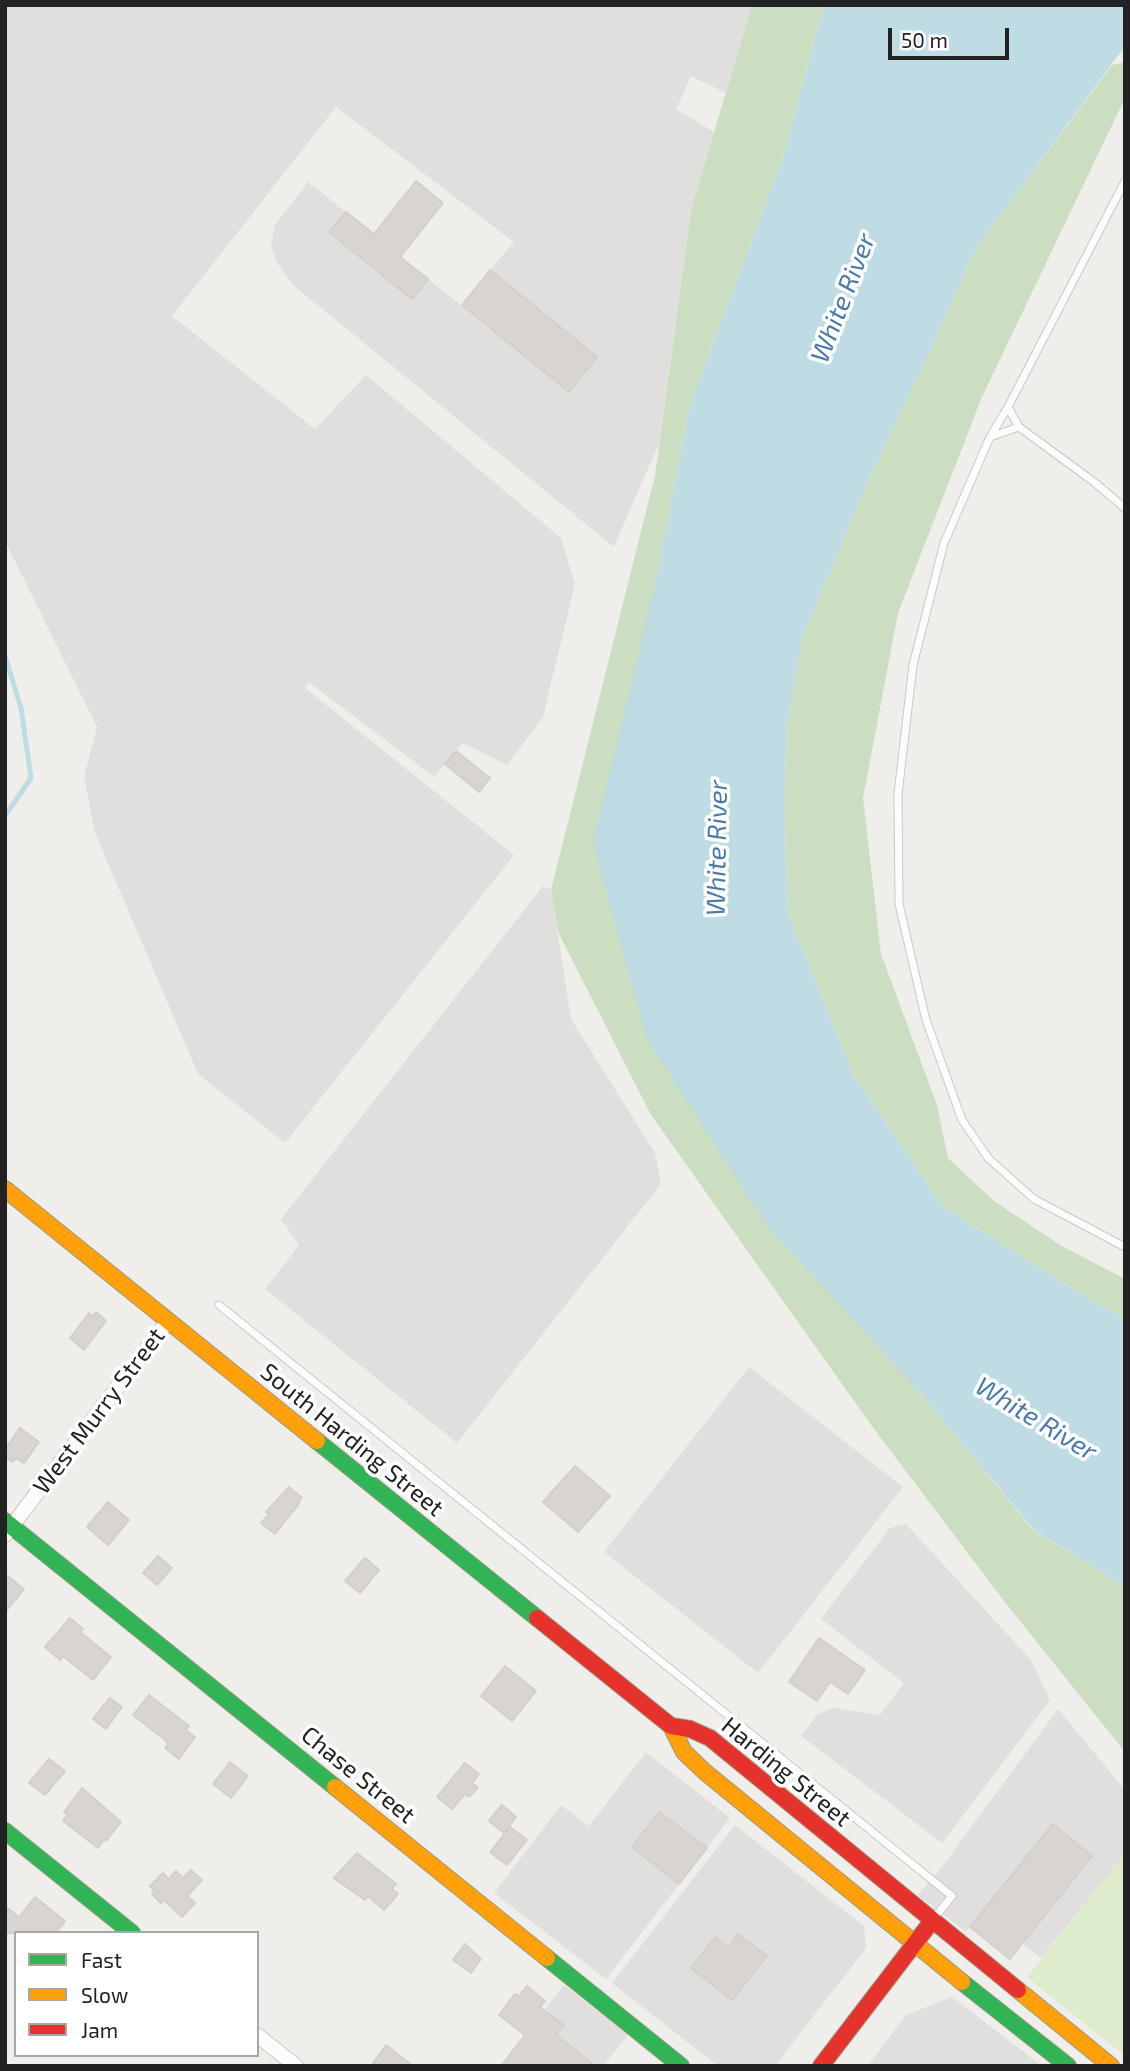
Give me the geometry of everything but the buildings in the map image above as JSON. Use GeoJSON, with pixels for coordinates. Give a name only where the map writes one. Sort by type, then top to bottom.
{"type":"FeatureCollection","features":[{"type":"Feature","properties":{"kind":"main road","name":"South Harding Street"},"geometry":{"type":"LineString","coordinates":[[5,1189],[671,1726]]}},
{"type":"Feature","properties":{"kind":"main road","name":"Chase Street"},"geometry":{"type":"LineString","coordinates":[[8,1528],[681,2066]]}},
{"type":"Feature","properties":{"kind":"main road","name":"Harding Street"},"geometry":{"type":"LineString","coordinates":[[1068,2066],[692,1760],[679,1744],[671,1726],[690,1728],[710,1738],[1111,2066]]}},
{"type":"Feature","properties":{"kind":"main road"},"geometry":{"type":"LineString","coordinates":[[5,1831],[130,1931]]}},
{"type":"Feature","properties":{"kind":"main road"},"geometry":{"type":"LineString","coordinates":[[821,2066],[932,1921]]}},
{"type":"Feature","properties":{"kind":"street","name":"West Murry Street"},"geometry":{"type":"LineString","coordinates":[[8,1528],[168,1321]]}},
{"type":"Feature","properties":{"kind":"street"},"geometry":{"type":"LineString","coordinates":[[259,2037],[296,2066]]}},
{"type":"Feature","properties":{"kind":"lane"},"geometry":{"type":"LineString","coordinates":[[1125,181],[990,437],[944,543],[913,665],[898,794],[899,904],[926,1020],[962,1119],[989,1159],[1034,1199],[1125,1247]]}},
{"type":"Feature","properties":{"kind":"lane"},"geometry":{"type":"LineString","coordinates":[[1008,407],[1019,427],[1094,481],[1125,508]]}},
{"type":"Feature","properties":{"kind":"lane"},"geometry":{"type":"LineString","coordinates":[[990,437],[1019,427]]}},
{"type":"Feature","properties":{"kind":"lane"},"geometry":{"type":"LineString","coordinates":[[219,1305],[952,1896],[932,1921]]}},
{"type":"Feature","properties":{"kind":"green space"},"geometry":{"type":"Polygon","coordinates":[[[752,5],[824,5],[782,161],[690,405],[655,584],[917,1389],[1033,1530],[1125,1586],[1125,1752],[1004,1601],[871,1425],[651,1115],[558,932],[551,890],[655,476],[691,209],[752,5]]]}},
{"type":"Feature","properties":{"kind":"green space"},"geometry":{"type":"Polygon","coordinates":[[[1125,62],[1125,98],[982,397],[898,613],[863,798],[881,954],[937,1105],[948,1158],[994,1201],[1060,1245],[1125,1279],[1125,1318],[1087,1298],[942,1206],[853,1074],[788,913],[784,802],[787,726],[802,638],[868,481],[975,250],[1112,65],[1125,62]]]}},
{"type":"Feature","properties":{"kind":"green space"},"geometry":{"type":"Polygon","coordinates":[[[1125,1854],[1125,2056],[1027,1977],[1125,1854]]]}},
{"type":"Feature","properties":{"kind":"shaded area"},"geometry":{"type":"Polygon","coordinates":[[[5,5],[752,5],[726,93],[691,76],[676,109],[714,132],[691,209],[659,443],[614,547],[293,285],[278,264],[271,247],[275,225],[308,182],[346,212],[329,233],[412,299],[428,279],[568,391],[597,357],[490,270],[514,242],[336,107],[172,316],[315,429],[366,375],[561,538],[575,584],[543,717],[507,765],[463,743],[434,777],[309,682],[305,688],[514,855],[285,1143],[198,1074],[95,833],[84,777],[97,727],[5,541],[5,5]]]}},
{"type":"Feature","properties":{"kind":"shaded area"},"geometry":{"type":"Polygon","coordinates":[[[543,886],[551,890],[571,1019],[655,1153],[661,1184],[457,1443],[265,1289],[299,1245],[281,1219],[543,886]]]}},
{"type":"Feature","properties":{"kind":"shaded area"},"geometry":{"type":"Polygon","coordinates":[[[749,1367],[903,1487],[758,1673],[604,1552],[749,1367]]]}},
{"type":"Feature","properties":{"kind":"shaded area"},"geometry":{"type":"Polygon","coordinates":[[[906,1524],[1031,1660],[1050,1700],[942,1843],[801,1736],[818,1714],[833,1708],[880,1715],[904,1683],[821,1619],[890,1528],[906,1524]]]}},
{"type":"Feature","properties":{"kind":"shaded area"},"geometry":{"type":"Polygon","coordinates":[[[1058,1709],[1125,1790],[1125,1854],[1041,1958],[1022,1944],[1092,1856],[1053,1824],[966,1932],[918,1895],[939,1871],[1058,1709]]]}},
{"type":"Feature","properties":{"kind":"shaded area"},"geometry":{"type":"Polygon","coordinates":[[[646,1752],[730,1818],[606,1979],[494,1893],[561,1805],[589,1826],[646,1752]]]}},
{"type":"Feature","properties":{"kind":"shaded area"},"geometry":{"type":"Polygon","coordinates":[[[735,1825],[864,1926],[866,1948],[775,2066],[718,2066],[612,1983],[735,1825]]]}},
{"type":"Feature","properties":{"kind":"shaded area"},"geometry":{"type":"Polygon","coordinates":[[[564,1985],[628,2035],[603,2066],[598,2066],[583,2054],[573,2066],[548,2066],[566,2043],[557,2035],[564,2025],[544,2010],[564,1985]]]}},
{"type":"Feature","properties":{"kind":"shaded area"},"geometry":{"type":"Polygon","coordinates":[[[952,1997],[1042,2066],[868,2066],[906,2015],[952,1997]]]}},
{"type":"Feature","properties":{"kind":"water","name":"White River"},"geometry":{"type":"Polygon","coordinates":[[[824,5],[1125,5],[1125,46],[975,250],[868,481],[802,638],[787,726],[784,802],[788,913],[853,1074],[942,1206],[1087,1298],[1125,1318],[1125,1586],[1034,1530],[917,1389],[768,1227],[647,1039],[593,843],[655,584],[690,405],[782,161],[824,5]]]}},
{"type":"Feature","properties":{"kind":"waterway"},"geometry":{"type":"LineString","coordinates":[[5,656],[21,708],[31,778],[5,816]]}},
{"type":"Feature","properties":{"kind":"traffic: fast"},"geometry":{"type":"LineString","coordinates":[[317,1441],[537,1618]]}},
{"type":"Feature","properties":{"kind":"traffic: fast"},"geometry":{"type":"LineString","coordinates":[[5,1521],[335,1787]]}},
{"type":"Feature","properties":{"kind":"traffic: fast"},"geometry":{"type":"LineString","coordinates":[[5,1831],[130,1931]]}},
{"type":"Feature","properties":{"kind":"traffic: fast"},"geometry":{"type":"LineString","coordinates":[[547,1958],[681,2066]]}},
{"type":"Feature","properties":{"kind":"traffic: fast"},"geometry":{"type":"LineString","coordinates":[[962,1982],[1068,2066]]}},
{"type":"Feature","properties":{"kind":"traffic: slow"},"geometry":{"type":"LineString","coordinates":[[5,1189],[317,1441]]}},
{"type":"Feature","properties":{"kind":"traffic: slow"},"geometry":{"type":"LineString","coordinates":[[671,1726],[684,1752],[705,1772],[962,1982]]}},
{"type":"Feature","properties":{"kind":"traffic: slow"},"geometry":{"type":"LineString","coordinates":[[335,1787],[547,1958]]}},
{"type":"Feature","properties":{"kind":"traffic: slow"},"geometry":{"type":"LineString","coordinates":[[1018,1990],[1111,2066]]}},
{"type":"Feature","properties":{"kind":"traffic: jam"},"geometry":{"type":"LineString","coordinates":[[537,1618],[671,1726],[690,1729],[710,1738],[1018,1990]]}},
{"type":"Feature","properties":{"kind":"traffic: jam"},"geometry":{"type":"LineString","coordinates":[[821,2066],[932,1921]]}}]}
